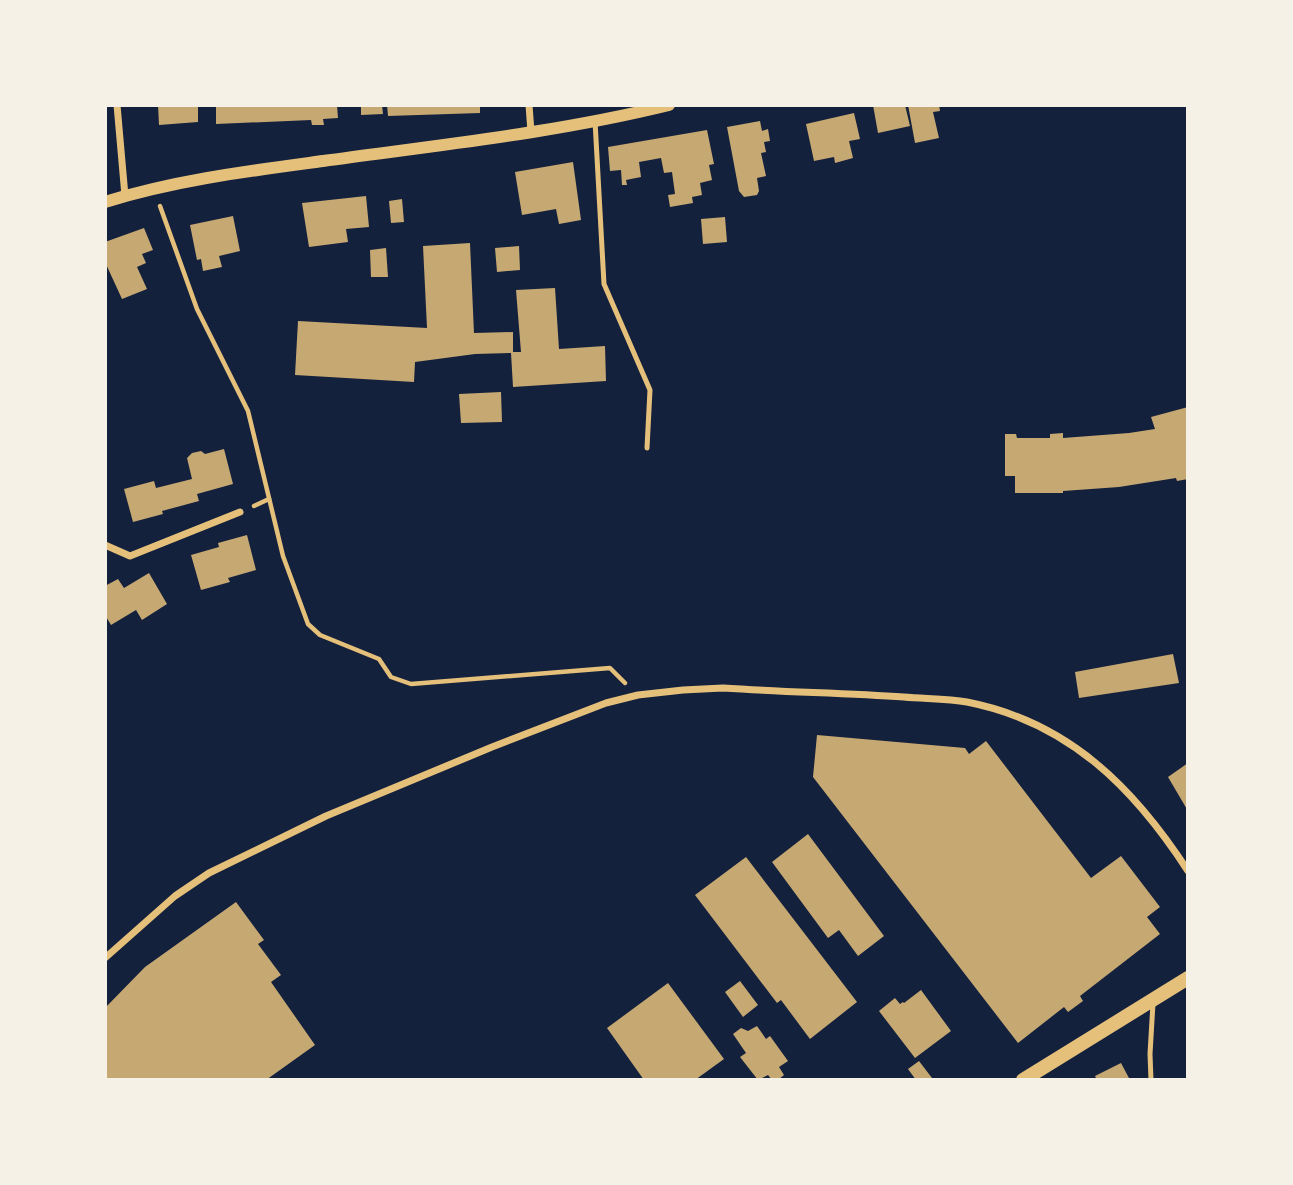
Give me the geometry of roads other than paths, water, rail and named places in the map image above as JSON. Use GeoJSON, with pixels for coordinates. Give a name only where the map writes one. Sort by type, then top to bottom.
{"type":"FeatureCollection","features":[{"type":"Feature","properties":{"kind":"main road"},"geometry":{"type":"LineString","coordinates":[[1023,1080],[1188,978]]}},
{"type":"Feature","properties":{"kind":"street"},"geometry":{"type":"LineString","coordinates":[[117,105],[125,196]]}},
{"type":"Feature","properties":{"kind":"street"},"geometry":{"type":"LineString","coordinates":[[529,105],[531,132]]}},
{"type":"Feature","properties":{"kind":"street"},"geometry":{"type":"LineString","coordinates":[[105,202],[214,176],[531,132],[669,105]]}},
{"type":"Feature","properties":{"kind":"street"},"geometry":{"type":"LineString","coordinates":[[105,545],[130,556],[240,512]]}},
{"type":"Feature","properties":{"kind":"street"},"geometry":{"type":"LineString","coordinates":[[105,958],[175,896],[209,873],[326,816],[572,715],[638,695],[683,690],[723,688],[881,695],[966,702],[1013,715],[1056,735],[1091,758],[1122,785],[1188,871]]}},
{"type":"Feature","properties":{"kind":"lane"},"geometry":{"type":"LineString","coordinates":[[595,121],[604,284],[650,390],[647,448]]}},
{"type":"Feature","properties":{"kind":"lane"},"geometry":{"type":"LineString","coordinates":[[1151,1080],[1153,1000]]}}]}
